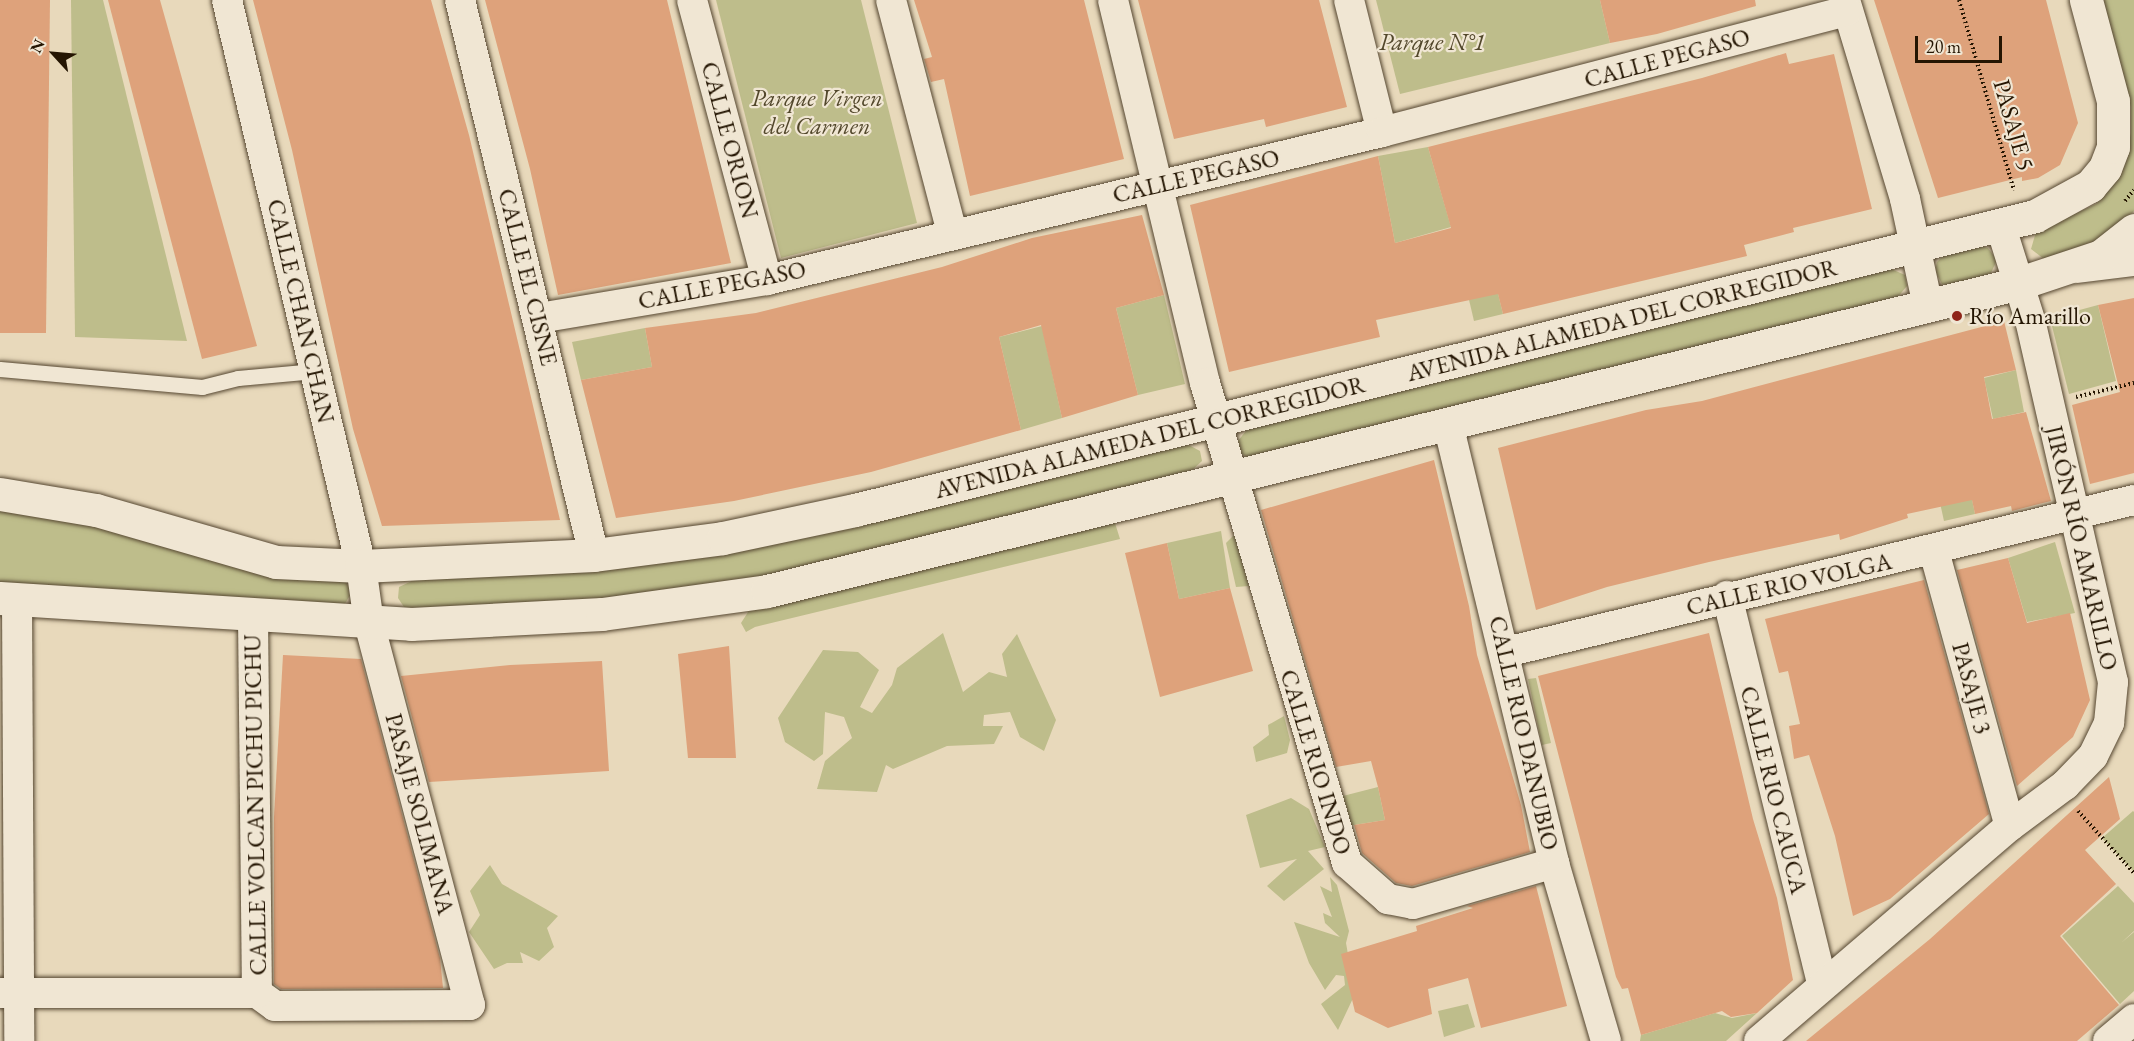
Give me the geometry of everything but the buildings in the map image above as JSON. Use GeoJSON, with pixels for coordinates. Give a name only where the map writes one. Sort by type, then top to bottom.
{"type":"FeatureCollection","features":[{"type":"Feature","properties":{"kind":"main road","name":"AVENIDA ALAMEDA DEL CORREGIDOR"},"geometry":{"type":"LineString","coordinates":[[0,494],[96,510],[276,562],[361,566],[594,555],[723,538],[844,513],[2001,227],[2066,202],[2090,186],[2105,168],[2114,137],[2113,101],[2086,0]]}},
{"type":"Feature","properties":{"kind":"main road"},"geometry":{"type":"LineString","coordinates":[[9,598],[369,623],[602,614],[767,591],[2020,283],[2070,269],[2102,256],[2134,230]]}},
{"type":"Feature","properties":{"kind":"street","name":"CALLE CHAN CHAN"},"geometry":{"type":"LineString","coordinates":[[227,0],[361,566],[369,623]]}},
{"type":"Feature","properties":{"kind":"street","name":"CALLE EL CISNE"},"geometry":{"type":"LineString","coordinates":[[460,0],[539,318],[594,555]]}},
{"type":"Feature","properties":{"kind":"street","name":"CALLE ORION"},"geometry":{"type":"LineString","coordinates":[[692,0],[767,280]]}},
{"type":"Feature","properties":{"kind":"street"},"geometry":{"type":"LineString","coordinates":[[891,0],[952,232]]}},
{"type":"Feature","properties":{"kind":"street","name":"CALLE RIO INDO"},"geometry":{"type":"LineString","coordinates":[[1113,0],[1215,420],[1347,863],[1388,899],[1413,904],[1554,863]]}},
{"type":"Feature","properties":{"kind":"street"},"geometry":{"type":"LineString","coordinates":[[1349,0],[1382,132]]}},
{"type":"Feature","properties":{"kind":"street","name":"CALLE PEGASO"},"geometry":{"type":"LineString","coordinates":[[539,318],[767,280],[952,232],[1158,186],[1382,132],[1846,6]]}},
{"type":"Feature","properties":{"kind":"street"},"geometry":{"type":"LineString","coordinates":[[1846,6],[1905,199],[1913,248],[1928,306]]}},
{"type":"Feature","properties":{"kind":"street","name":"JIRÓN RÍO AMARILLO"},"geometry":{"type":"LineString","coordinates":[[1775,1036],[1822,984],[2010,825],[2059,790],[2093,756],[2109,723],[2113,682],[2072,516],[2049,404],[2020,283],[2001,227]]}},
{"type":"Feature","properties":{"kind":"street"},"geometry":{"type":"LineString","coordinates":[[2070,269],[2134,261]]}},
{"type":"Feature","properties":{"kind":"street","name":"CALLE RIO DANUBIO"},"geometry":{"type":"LineString","coordinates":[[1448,424],[1506,652],[1554,863],[1606,1041]]}},
{"type":"Feature","properties":{"kind":"street","name":"CALLE RIO VOLGA"},"geometry":{"type":"LineString","coordinates":[[1506,652],[1727,596],[1934,551],[2134,500]]}},
{"type":"Feature","properties":{"kind":"street","name":"PASAJE 3"},"geometry":{"type":"LineString","coordinates":[[1934,551],[2010,825]]}},
{"type":"Feature","properties":{"kind":"street","name":"CALLE RIO CAUCA"},"geometry":{"type":"LineString","coordinates":[[1727,596],[1822,984]]}},
{"type":"Feature","properties":{"kind":"street"},"geometry":{"type":"LineString","coordinates":[[9,598],[9,993],[19,1041]]}},
{"type":"Feature","properties":{"kind":"street","name":"CALLE VOLCAN PICHU PICHU"},"geometry":{"type":"LineString","coordinates":[[253,616],[257,993]]}},
{"type":"Feature","properties":{"kind":"street","name":"PASAJE SOLIMANA"},"geometry":{"type":"LineString","coordinates":[[257,993],[275,1006],[470,1005],[369,623]]}},
{"type":"Feature","properties":{"kind":"street"},"geometry":{"type":"LineString","coordinates":[[9,993],[257,993]]}},
{"type":"Feature","properties":{"kind":"street"},"geometry":{"type":"LineString","coordinates":[[2108,1041],[2134,1019]]}},
{"type":"Feature","properties":{"kind":"lane"},"geometry":{"type":"LineString","coordinates":[[0,369],[202,387],[238,378],[315,370]]}},
{"type":"Feature","properties":{"kind":"path","name":"PASAJE 5"},"geometry":{"type":"LineString","coordinates":[[1959,0],[2014,191]]}},
{"type":"Feature","properties":{"kind":"path"},"geometry":{"type":"LineString","coordinates":[[2049,404],[2134,383]]}},
{"type":"Feature","properties":{"kind":"path"},"geometry":{"type":"LineString","coordinates":[[2059,790],[2134,873]]}},
{"type":"Feature","properties":{"kind":"green space"},"geometry":{"type":"Polygon","coordinates":[[[71,0],[103,0],[187,341],[75,337],[71,0]]]}},
{"type":"Feature","properties":{"kind":"green space","name":"Parque Virgen del Carmen"},"geometry":{"type":"Polygon","coordinates":[[[716,0],[861,0],[917,223],[781,258],[716,0]]]}},
{"type":"Feature","properties":{"kind":"green space","name":"Parque N°1"},"geometry":{"type":"Polygon","coordinates":[[[1376,0],[1600,0],[1610,43],[1400,94],[1376,0]]]}},
{"type":"Feature","properties":{"kind":"green space"},"geometry":{"type":"Polygon","coordinates":[[[2102,0],[2134,0],[2134,211],[2118,229],[2090,247],[2044,259],[2031,249],[2036,232],[2096,204],[2115,182],[2125,159],[2131,133],[2131,107],[2102,0]]]}},
{"type":"Feature","properties":{"kind":"green space"},"geometry":{"type":"Polygon","coordinates":[[[1428,147],[1451,227],[1395,243],[1378,156],[1428,147]]]}},
{"type":"Feature","properties":{"kind":"green space"},"geometry":{"type":"Polygon","coordinates":[[[1482,227],[1503,314],[1474,321],[1454,236],[1482,227]]]}},
{"type":"Feature","properties":{"kind":"green space"},"geometry":{"type":"Polygon","coordinates":[[[1981,246],[1988,248],[1997,260],[1990,275],[1951,286],[1942,284],[1935,271],[1937,262],[1944,255],[1981,246]]]}},
{"type":"Feature","properties":{"kind":"green space"},"geometry":{"type":"Polygon","coordinates":[[[1889,268],[1905,275],[1907,286],[1896,299],[1248,458],[1240,452],[1238,441],[1249,427],[1889,268]]]}},
{"type":"Feature","properties":{"kind":"green space"},"geometry":{"type":"Polygon","coordinates":[[[1164,295],[1185,384],[1138,395],[1116,308],[1164,295]]]}},
{"type":"Feature","properties":{"kind":"green space"},"geometry":{"type":"Polygon","coordinates":[[[2098,305],[2116,381],[2069,394],[2050,318],[2098,305]]]}},
{"type":"Feature","properties":{"kind":"green space"},"geometry":{"type":"Polygon","coordinates":[[[1042,326],[1062,418],[1021,430],[999,337],[1042,326]]]}},
{"type":"Feature","properties":{"kind":"green space"},"geometry":{"type":"Polygon","coordinates":[[[645,328],[652,367],[581,380],[572,342],[645,328]]]}},
{"type":"Feature","properties":{"kind":"green space"},"geometry":{"type":"Polygon","coordinates":[[[2016,370],[2024,412],[1993,419],[1984,378],[2016,370]]]}},
{"type":"Feature","properties":{"kind":"green space"},"geometry":{"type":"Polygon","coordinates":[[[1957,425],[1975,514],[1944,521],[1925,435],[1957,425]]]}},
{"type":"Feature","properties":{"kind":"green space"},"geometry":{"type":"Polygon","coordinates":[[[1185,443],[1200,451],[1202,461],[1189,473],[780,575],[630,597],[415,609],[404,607],[398,598],[399,587],[416,579],[623,567],[780,543],[1185,443]]]}},
{"type":"Feature","properties":{"kind":"green space"},"geometry":{"type":"Polygon","coordinates":[[[0,508],[37,511],[343,578],[352,592],[343,607],[0,583],[0,508]]]}},
{"type":"Feature","properties":{"kind":"green space"},"geometry":{"type":"Polygon","coordinates":[[[1115,523],[1120,539],[755,627],[746,632],[741,623],[750,609],[1115,523]]]}},
{"type":"Feature","properties":{"kind":"green space"},"geometry":{"type":"Polygon","coordinates":[[[1221,531],[1230,588],[1179,599],[1167,543],[1221,531]]]}},
{"type":"Feature","properties":{"kind":"green space"},"geometry":{"type":"Polygon","coordinates":[[[1235,534],[1249,586],[1236,587],[1226,543],[1235,534]]]}},
{"type":"Feature","properties":{"kind":"green space"},"geometry":{"type":"Polygon","coordinates":[[[2055,542],[2075,613],[2027,622],[2008,558],[2055,542]]]}},
{"type":"Feature","properties":{"kind":"green space"},"geometry":{"type":"Polygon","coordinates":[[[943,633],[963,692],[989,672],[1007,677],[1002,654],[1017,634],[1056,720],[1044,751],[1020,737],[1010,712],[984,715],[983,726],[1003,726],[994,744],[947,746],[893,769],[886,765],[877,792],[817,789],[825,761],[852,738],[844,717],[825,712],[823,754],[814,761],[785,742],[778,718],[823,650],[858,652],[879,670],[860,707],[872,713],[892,685],[897,668],[943,633]]]}},
{"type":"Feature","properties":{"kind":"green space"},"geometry":{"type":"Polygon","coordinates":[[[1536,678],[1551,743],[1542,745],[1528,679],[1536,678]]]}},
{"type":"Feature","properties":{"kind":"green space"},"geometry":{"type":"Polygon","coordinates":[[[1284,716],[1290,740],[1287,753],[1256,762],[1253,747],[1269,735],[1268,725],[1284,716]]]}},
{"type":"Feature","properties":{"kind":"green space"},"geometry":{"type":"Polygon","coordinates":[[[1378,787],[1385,820],[1348,826],[1339,797],[1378,787]]]}},
{"type":"Feature","properties":{"kind":"green space"},"geometry":{"type":"Polygon","coordinates":[[[1291,798],[1309,809],[1325,847],[1308,851],[1324,869],[1284,901],[1267,886],[1297,859],[1260,868],[1246,815],[1291,798]]]}},
{"type":"Feature","properties":{"kind":"green space"},"geometry":{"type":"Polygon","coordinates":[[[2134,812],[2134,872],[2102,838],[2134,812]]]}},
{"type":"Feature","properties":{"kind":"green space"},"geometry":{"type":"Polygon","coordinates":[[[490,865],[502,884],[558,916],[547,928],[554,947],[539,961],[520,952],[523,963],[507,963],[494,969],[469,932],[480,915],[470,891],[490,865]]]}},
{"type":"Feature","properties":{"kind":"green space"},"geometry":{"type":"Polygon","coordinates":[[[1330,877],[1337,885],[1349,931],[1346,943],[1355,994],[1338,1030],[1321,1004],[1345,985],[1344,976],[1336,975],[1325,990],[1309,963],[1294,922],[1340,937],[1325,923],[1323,913],[1332,917],[1320,886],[1332,892],[1330,877]]]}},
{"type":"Feature","properties":{"kind":"green space"},"geometry":{"type":"Polygon","coordinates":[[[2118,886],[2134,903],[2134,931],[2121,943],[2134,932],[2134,991],[2120,1004],[2062,936],[2118,886]]]}},
{"type":"Feature","properties":{"kind":"green space"},"geometry":{"type":"Polygon","coordinates":[[[1468,1004],[1475,1027],[1444,1037],[1438,1011],[1468,1004]]]}},
{"type":"Feature","properties":{"kind":"green space"},"geometry":{"type":"Polygon","coordinates":[[[1715,1013],[1732,1018],[1757,1013],[1726,1041],[1640,1041],[1641,1035],[1715,1013]]]}},
{"type":"Feature","properties":{"kind":"place","name":"Río Amarillo"},"geometry":{"type":"Point","coordinates":[1957,316]}}]}
